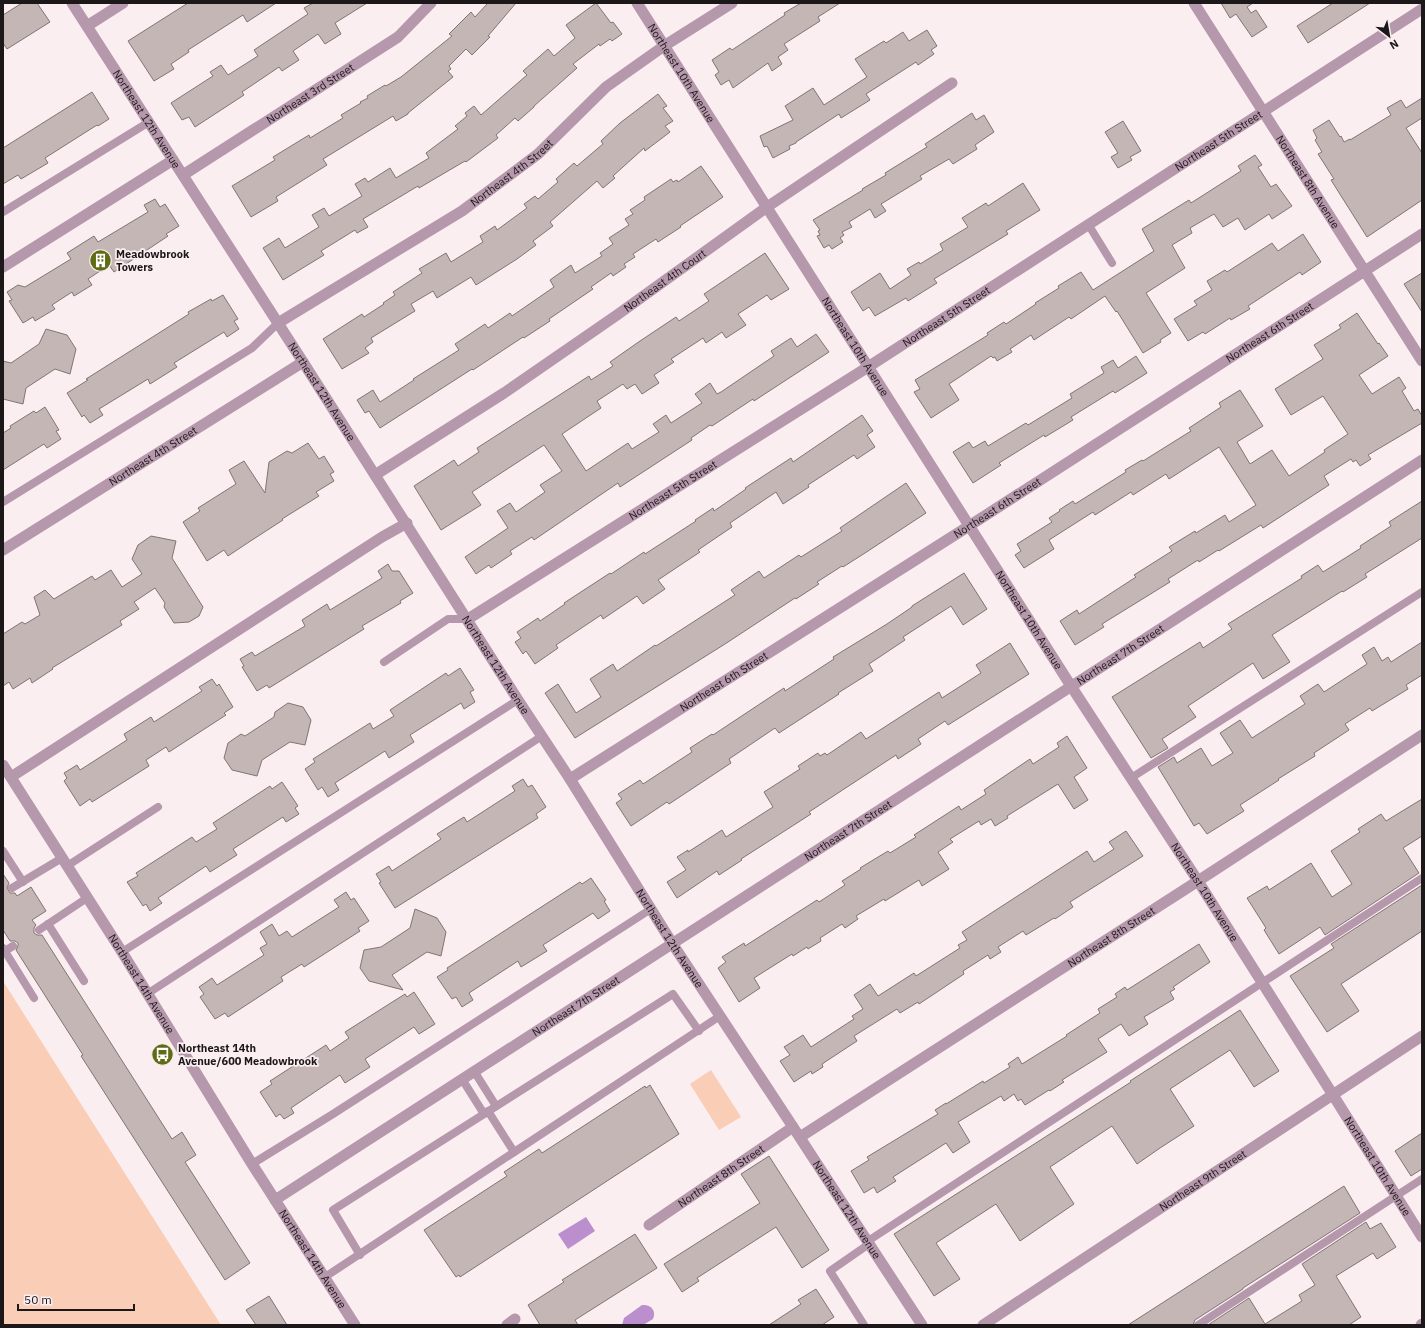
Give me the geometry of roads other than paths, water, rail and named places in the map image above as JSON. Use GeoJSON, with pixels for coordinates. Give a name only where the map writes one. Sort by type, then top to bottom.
{"type":"FeatureCollection","features":[{"type":"Feature","properties":{"kind":"street","name":"Northeast 12th Avenue"},"geometry":{"type":"LineString","coordinates":[[72,3],[468,619],[518,700],[570,778],[672,943],[922,1325]]}},
{"type":"Feature","properties":{"kind":"street"},"geometry":{"type":"LineString","coordinates":[[87,26],[123,3]]}},
{"type":"Feature","properties":{"kind":"street","name":"Northeast 3rd Street"},"geometry":{"type":"LineString","coordinates":[[183,175],[398,37],[431,3]]}},
{"type":"Feature","properties":{"kind":"street","name":"Northeast 10th Avenue"},"geometry":{"type":"LineString","coordinates":[[637,3],[1071,686],[1262,982],[1422,1236]]}},
{"type":"Feature","properties":{"kind":"street","name":"Northeast 4th Street"},"geometry":{"type":"LineString","coordinates":[[278,323],[462,211],[538,154],[606,87],[664,46],[732,3]]}},
{"type":"Feature","properties":{"kind":"street","name":"Northeast 8th Avenue"},"geometry":{"type":"LineString","coordinates":[[1194,3],[1422,361]]}},
{"type":"Feature","properties":{"kind":"street","name":"Northeast 5th Street"},"geometry":{"type":"LineString","coordinates":[[468,619],[868,367],[1422,9]]}},
{"type":"Feature","properties":{"kind":"street","name":"Northeast 4th Court"},"geometry":{"type":"LineString","coordinates":[[375,475],[504,393],[617,315],[767,207],[952,83]]}},
{"type":"Feature","properties":{"kind":"street"},"geometry":{"type":"LineString","coordinates":[[3,267],[173,160]]}},
{"type":"Feature","properties":{"kind":"street","name":"Northeast 6th Street"},"geometry":{"type":"LineString","coordinates":[[570,778],[969,526],[1422,234]]}},
{"type":"Feature","properties":{"kind":"street","name":"Northeast 4th Street"},"geometry":{"type":"LineString","coordinates":[[3,550],[303,362]]}},
{"type":"Feature","properties":{"kind":"street","name":"Northeast 7th Street"},"geometry":{"type":"LineString","coordinates":[[275,1200],[1422,460]]}},
{"type":"Feature","properties":{"kind":"street"},"geometry":{"type":"LineString","coordinates":[[11,777],[382,536],[406,523]]}},
{"type":"Feature","properties":{"kind":"street","name":"Northeast 8th Street"},"geometry":{"type":"LineString","coordinates":[[800,1137],[1198,882],[1422,735]]}},
{"type":"Feature","properties":{"kind":"street","name":"Northeast 14th Avenue"},"geometry":{"type":"LineString","coordinates":[[3,765],[122,952],[252,1164],[355,1325]]}},
{"type":"Feature","properties":{"kind":"street","name":"Northeast 9th Street"},"geometry":{"type":"LineString","coordinates":[[983,1325],[1422,1036]]}},
{"type":"Feature","properties":{"kind":"street","name":"Northeast 8th Street"},"geometry":{"type":"LineString","coordinates":[[649,1225],[793,1127]]}},
{"type":"Feature","properties":{"kind":"lane"},"geometry":{"type":"LineString","coordinates":[[3,212],[149,122]]}},
{"type":"Feature","properties":{"kind":"lane"},"geometry":{"type":"LineString","coordinates":[[1088,224],[1112,263]]}},
{"type":"Feature","properties":{"kind":"lane"},"geometry":{"type":"LineString","coordinates":[[3,502],[252,348],[278,323]]}},
{"type":"Feature","properties":{"kind":"lane"},"geometry":{"type":"LineString","coordinates":[[1131,778],[1422,592]]}},
{"type":"Feature","properties":{"kind":"lane"},"geometry":{"type":"LineString","coordinates":[[384,662],[448,619],[468,619]]}},
{"type":"Feature","properties":{"kind":"lane"},"geometry":{"type":"LineString","coordinates":[[122,952],[518,700]]}},
{"type":"Feature","properties":{"kind":"lane"},"geometry":{"type":"LineString","coordinates":[[147,994],[542,736]]}},
{"type":"Feature","properties":{"kind":"lane"},"geometry":{"type":"LineString","coordinates":[[12,888],[64,862],[158,807]]}},
{"type":"Feature","properties":{"kind":"lane"},"geometry":{"type":"LineString","coordinates":[[3,850],[23,882]]}},
{"type":"Feature","properties":{"kind":"lane"},"geometry":{"type":"LineString","coordinates":[[864,1325],[830,1271],[868,1243],[1422,878]]}},
{"type":"Feature","properties":{"kind":"lane"},"geometry":{"type":"LineString","coordinates":[[39,930],[87,898]]}},
{"type":"Feature","properties":{"kind":"lane"},"geometry":{"type":"LineString","coordinates":[[252,1164],[651,909]]}},
{"type":"Feature","properties":{"kind":"lane"},"geometry":{"type":"LineString","coordinates":[[48,924],[84,981]]}},
{"type":"Feature","properties":{"kind":"lane"},"geometry":{"type":"LineString","coordinates":[[13,946],[4,950],[34,998]]}},
{"type":"Feature","properties":{"kind":"lane"},"geometry":{"type":"LineString","coordinates":[[360,1255],[333,1210],[672,994],[699,1031]]}},
{"type":"Feature","properties":{"kind":"lane"},"geometry":{"type":"LineString","coordinates":[[325,1277],[720,1016]]}},
{"type":"Feature","properties":{"kind":"lane"},"geometry":{"type":"LineString","coordinates":[[474,1072],[496,1106]]}},
{"type":"Feature","properties":{"kind":"lane"},"geometry":{"type":"LineString","coordinates":[[462,1079],[514,1152]]}},
{"type":"Feature","properties":{"kind":"lane"},"geometry":{"type":"LineString","coordinates":[[1198,1325],[1422,1179]]}},
{"type":"Feature","properties":{"kind":"place","name":"Meadowbrook Towers"},"geometry":{"type":"Point","coordinates":[100,260]}},
{"type":"Feature","properties":{"kind":"place","name":"Northeast 14th Avenue/600 Meadowbrook"},"geometry":{"type":"Point","coordinates":[163,1054]}}]}
